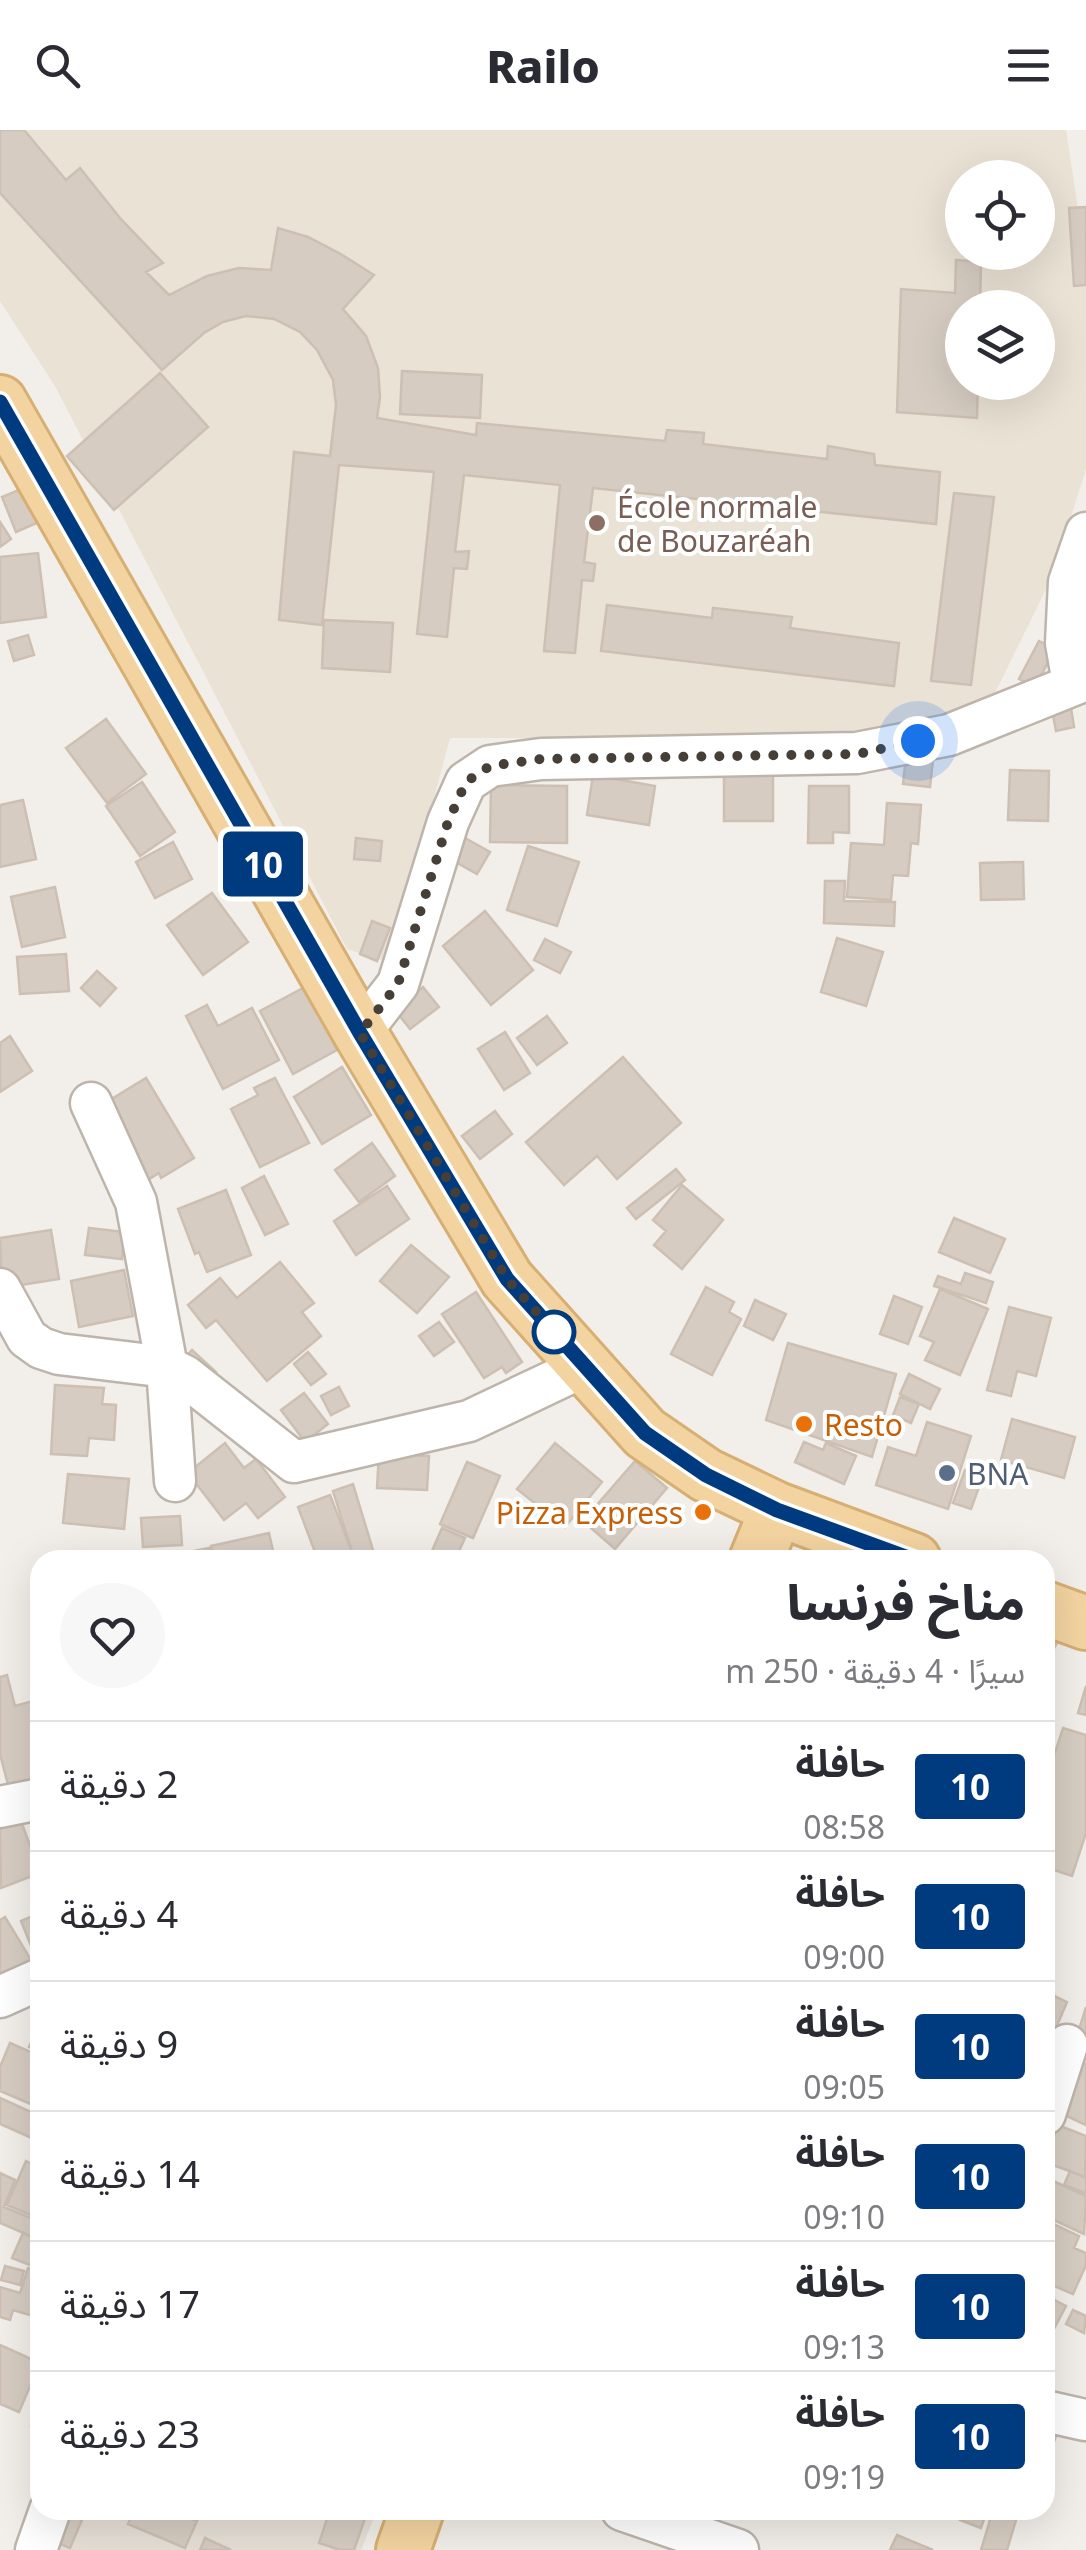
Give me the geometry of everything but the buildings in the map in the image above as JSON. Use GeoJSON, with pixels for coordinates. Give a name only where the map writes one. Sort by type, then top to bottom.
{"type":"FeatureCollection","features":[{"type":"Feature","properties":{"kind":"main road"},"geometry":{"type":"LineString","coordinates":[[0,402],[360,1033],[507,1279],[645,1433],[706,1475],[777,1510],[887,1550]]}},
{"type":"Feature","properties":{"kind":"main road"},"geometry":{"type":"LineString","coordinates":[[760,1550],[777,1510]]}},
{"type":"Feature","properties":{"kind":"main road"},"geometry":{"type":"LineString","coordinates":[[1055,1612],[1086,1624]]}},
{"type":"Feature","properties":{"kind":"main road"},"geometry":{"type":"LineString","coordinates":[[403,2550],[414,2520]]}},
{"type":"Feature","properties":{"kind":"street"},"geometry":{"type":"LineString","coordinates":[[360,1033],[398,984],[448,822],[466,782],[490,766],[541,759],[858,754],[949,735],[1080,682],[1066,644],[1069,582],[1086,533]]}},
{"type":"Feature","properties":{"kind":"street"},"geometry":{"type":"LineString","coordinates":[[91,1103],[136,1202],[167,1367],[175,1481]]}},
{"type":"Feature","properties":{"kind":"street"},"geometry":{"type":"LineString","coordinates":[[0,1289],[27,1338],[40,1348],[167,1367],[185,1376],[294,1462],[469,1421],[585,1366]]}},
{"type":"Feature","properties":{"kind":"street"},"geometry":{"type":"LineString","coordinates":[[0,1807],[30,1801]]}},
{"type":"Feature","properties":{"kind":"street"},"geometry":{"type":"LineString","coordinates":[[0,1997],[30,1984]]}},
{"type":"Feature","properties":{"kind":"street"},"geometry":{"type":"LineString","coordinates":[[1055,2081],[1066,2045]]}},
{"type":"Feature","properties":{"kind":"street"},"geometry":{"type":"LineString","coordinates":[[1055,2413],[1085,2420]]}},
{"type":"Feature","properties":{"kind":"street"},"geometry":{"type":"LineString","coordinates":[[36,2550],[46,2520]]}},
{"type":"Feature","properties":{"kind":"street"},"geometry":{"type":"LineString","coordinates":[[651,2520],[738,2550]]}},
{"type":"Feature","properties":{"kind":"shaded area","name":"École normale de Bouzaréah"},"geometry":{"type":"Polygon","coordinates":[[[0,130],[1066,130],[1078,209],[1086,232],[1086,469],[1052,577],[995,693],[959,714],[873,738],[450,738],[390,963],[347,949],[55,386],[0,301],[0,130]]]}},
{"type":"Feature","properties":{"kind":"shaded area"},"geometry":{"type":"Polygon","coordinates":[[[58,2520],[373,2520],[361,2550],[48,2550],[58,2520]]]}},
{"type":"Feature","properties":{"kind":"bus line","name":"10"},"geometry":{"type":"LineString","coordinates":[[0,402],[360,1033],[507,1279],[645,1433],[706,1475],[777,1510],[887,1550]]}},
{"type":"Feature","properties":{"kind":"place","name":"École normale de Bouzaréah"},"geometry":{"type":"Point","coordinates":[597,523]}},
{"type":"Feature","properties":{"kind":"place","name":"Resto"},"geometry":{"type":"Point","coordinates":[804,1424]}},
{"type":"Feature","properties":{"kind":"place","name":"BNA"},"geometry":{"type":"Point","coordinates":[947,1473]}},
{"type":"Feature","properties":{"kind":"place","name":"Pizza Express"},"geometry":{"type":"Point","coordinates":[703,1512]}},
{"type":"Feature","properties":{"kind":"route"},"geometry":{"type":"LineString","coordinates":[[554,1332],[557,1335],[507,1279],[360,1033],[398,984],[448,822],[466,782],[490,766],[541,759],[858,754],[918,741]]}}]}
